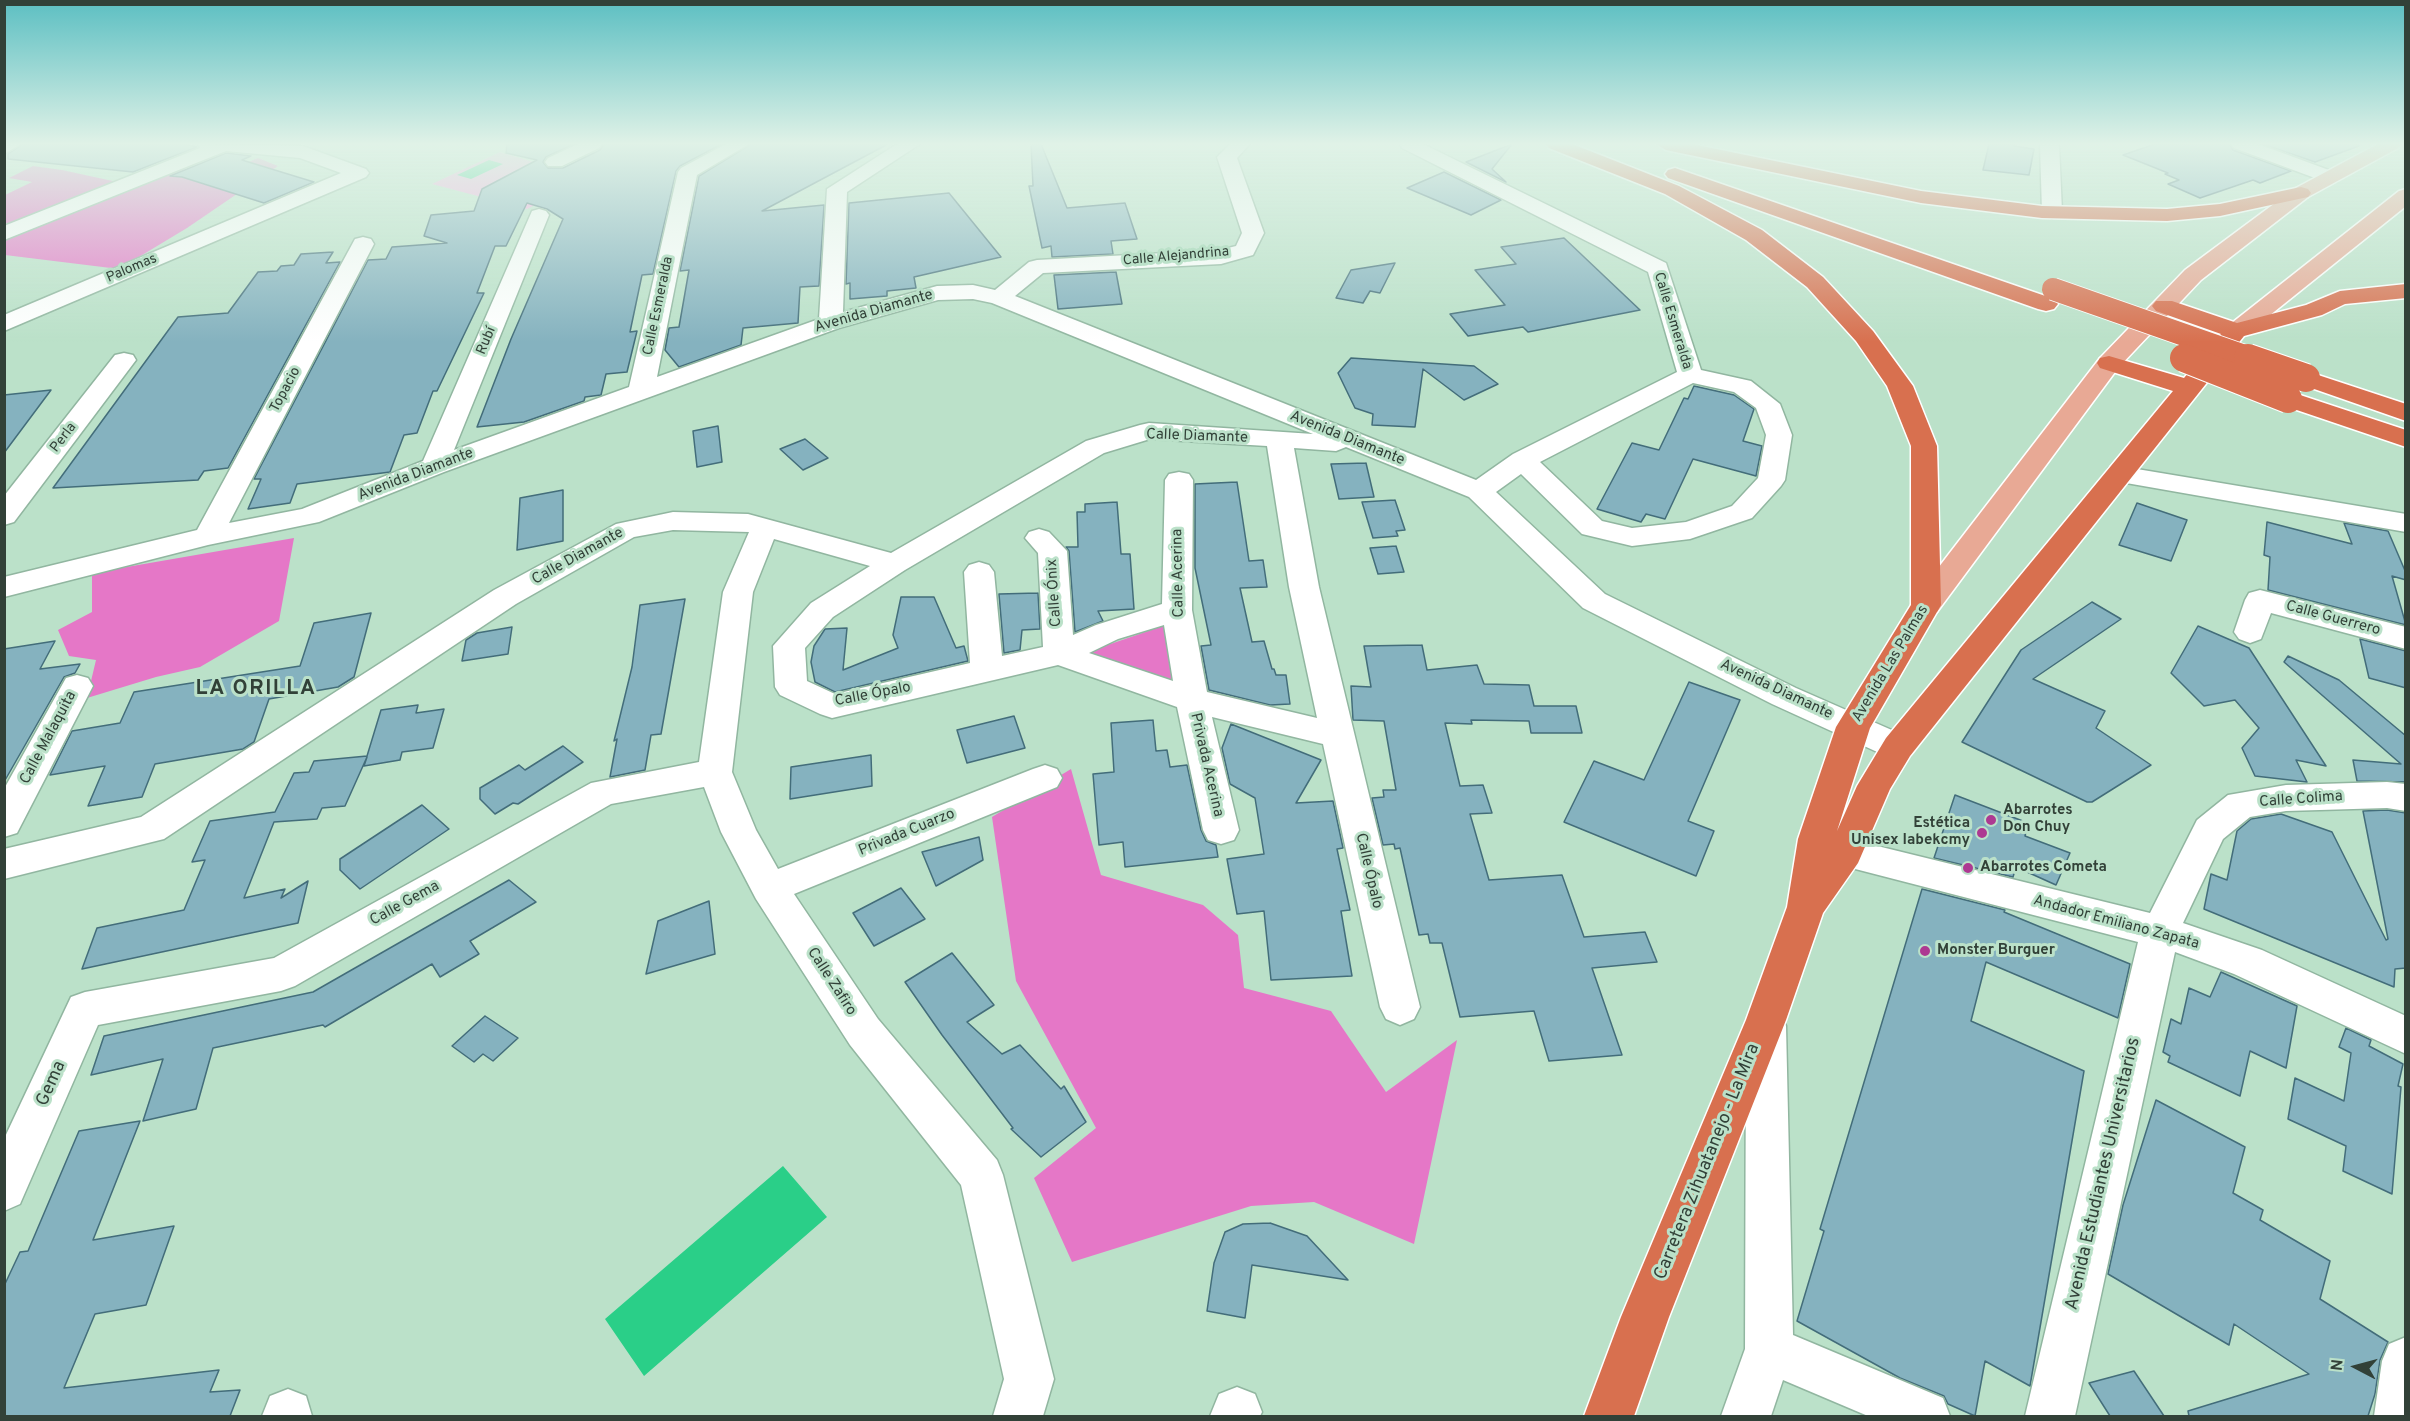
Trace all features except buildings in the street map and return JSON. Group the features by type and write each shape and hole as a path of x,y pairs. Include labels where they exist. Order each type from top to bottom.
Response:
{"highway":[{"path":"1709,210 1754,235 1815,282 1865,336 1900,386 1924,446 1927,522 1926,605"},
{"path":"1788,210 2049,297 2306,378 2406,414"},
{"path":"1823,210 2049,297 2288,399 2406,439"},
{"path":"2038,210 2167,215 2217,210"},
{"path":"2164,306 2236,331 2314,310 2340,298 2406,291"},
{"name":"Avenida Las Palmas","path":"1830,846 1874,786 1898,747 2236,331"},
{"path":"2109,363 2189,388"},
{"name":"Avenida Las Palmas","path":"1806,907 1830,846 1853,726 1926,605"},
{"name":"Carretera Zihuatanejo - La Mira","path":"1609,1416 1645,1317 1766,1020 1806,907"}],"main road":[{"name":"Avenida Las Palmas","path":"1926,605 2109,363 2193,275 2279,210"},
{"name":"Avenida Las Palmas","path":"2236,331 2387,210"}],"street":[{"path":"4,234 61,210"},
{"name":"Palomas","path":"4,324 271,210"},
{"name":"Calle Esmeralda","path":"641,392 680,210"},
{"path":"831,323 836,210"},
{"name":"Calle Alejandrina","path":"999,298 1037,267 1221,257 1245,250 1254,233 1246,210"},
{"name":"Calle Esmeralda","path":"1479,491 1523,460 1690,375 1658,268 1542,210"},
{"name":"Rubí","path":"434,466 539,215"},
{"name":"Topacio","path":"208,536 363,244"},
{"name":"Avenida Diamante","path":"4,587 208,536 309,516 434,466 831,323 937,293 973,292 999,298 1479,491 1594,601 1784,696 1898,747"},
{"name":"Perla","path":"4,516 124,360"},
{"path":"1523,460 1592,528 1632,537 1690,530 1742,512 1771,480 1779,435 1767,404 1742,386 1690,375"},
{"name":"Calle Diamante","path":"4,864 151,829 505,597 627,530 674,521 748,524 895,563 1095,447 1149,431 1279,441 1359,444"},
{"name":"Calle Ópalo","path":"1279,441 1304,587 1400,1007"},
{"path":"2119,474 2406,523"},
{"name":"Calle Acerina","path":"1179,480 1177,610 1191,700"},
{"name":"Calle Zafiro","path":"765,527 738,592 715,772 739,832 769,888 864,1032 981,1174 1029,1379 1018,1416"},
{"name":"Calle Ónix","path":"1039,538 1052,551 1059,654"},
{"name":"Calle Ópalo","path":"895,563 822,610 789,646 791,687 832,706 1059,654 1107,632 1177,610"},
{"path":"979,572 987,671"},
{"name":"Calle Guerrero","path":"2250,632 2260,600 2406,638"},
{"path":"1059,654 1191,700 1336,735"},
{"name":"Calle Malaquita","path":"4,823 77,686"},
{"name":"Privada Acerina","path":"1191,700 1221,830"},
{"name":"Calle Gema","path":"85,1010 281,974 603,792 715,772"},
{"name":"Privada Cuarzo","path":"769,888 1045,778"},
{"name":"Calle Colima","path":"2160,932 2210,830 2240,806 2286,798 2388,795 2406,798"},
{"path":"4,829 48,852"},
{"name":"Andador Emiliano Zapata","path":"1830,846 2160,932 2248,962 2406,1035"},
{"name":"Avenida Estudiantes Universitarios","path":"2050,1416 2160,932"},
{"name":"Gema","path":"9,1168 85,1010"},
{"path":"1746,1416 1769,1349 1766,1020"},
{"path":"1769,1349 1925,1416"},
{"path":"2399,1416 2406,1361"}],"shaded area":[{"path":"5,210 54,210 18,225 5,223"},
{"path":"76,210 213,210 119,269 5,255 5,239"},
{"path":"294,538 279,621 200,667 156,677 87,698 96,660 69,656 58,630 92,612 92,573"},
{"path":"1163,626 1180,684 1093,659 1090,651"},
{"path":"1071,769 1101,875 1203,905 1238,935 1244,988 1331,1011 1386,1092 1457,1040 1414,1244 1314,1202 1251,1206 1072,1262 1034,1178 1096,1128 1016,981 992,817"},
{"path":"783,1166 827,1217 644,1376 605,1319"}],"place":[{"name":"Abarrotes Don Chuy","path":"1991,820"},
{"name":"Estética Unisex Iabekcmy","path":"1982,833"},
{"name":"Abarrotes Cometa","path":"1968,868"},
{"name":"Monster Burguer","path":"1925,951"}],"district":[{"name":"LA ORILLA","path":"256,690"}]}
